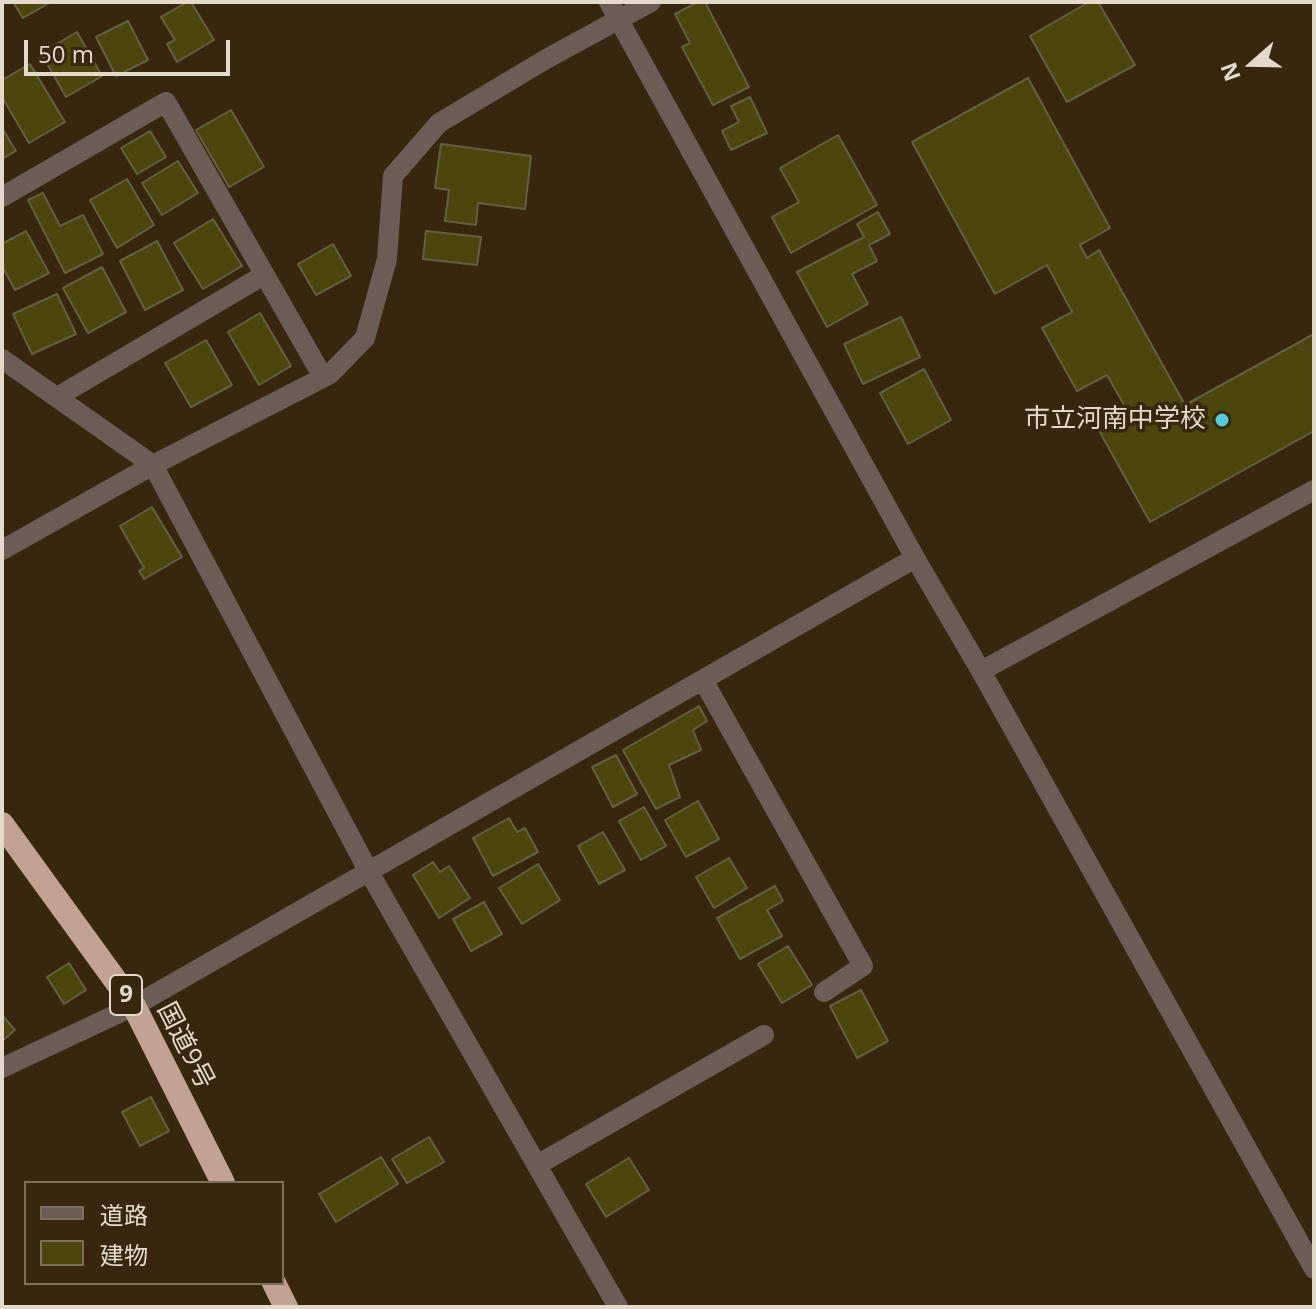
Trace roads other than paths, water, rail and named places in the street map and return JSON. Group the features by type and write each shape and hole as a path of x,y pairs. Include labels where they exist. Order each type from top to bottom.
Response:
{"highway":[{"name":"国道9号","path":"2,824 134,1006 222,1181"},
{"path":"275,1285 286,1307"}],"street":[{"path":"2,550 153,465 323,377 365,338 387,259 393,176 439,123 614,10 651,2"},
{"path":"614,10 915,558 1314,1269"},
{"path":"2,197 166,102 323,377"},
{"path":"57,397 264,275"},
{"path":"2,359 153,465 369,872 618,1307"},
{"path":"981,671 1314,490"},
{"path":"2,1068 134,1006 915,558"},
{"path":"703,680 863,966 824,992"},
{"path":"537,1165 764,1035"}],"place":[{"name":"市立河南中学校","path":"1222,420"}]}
